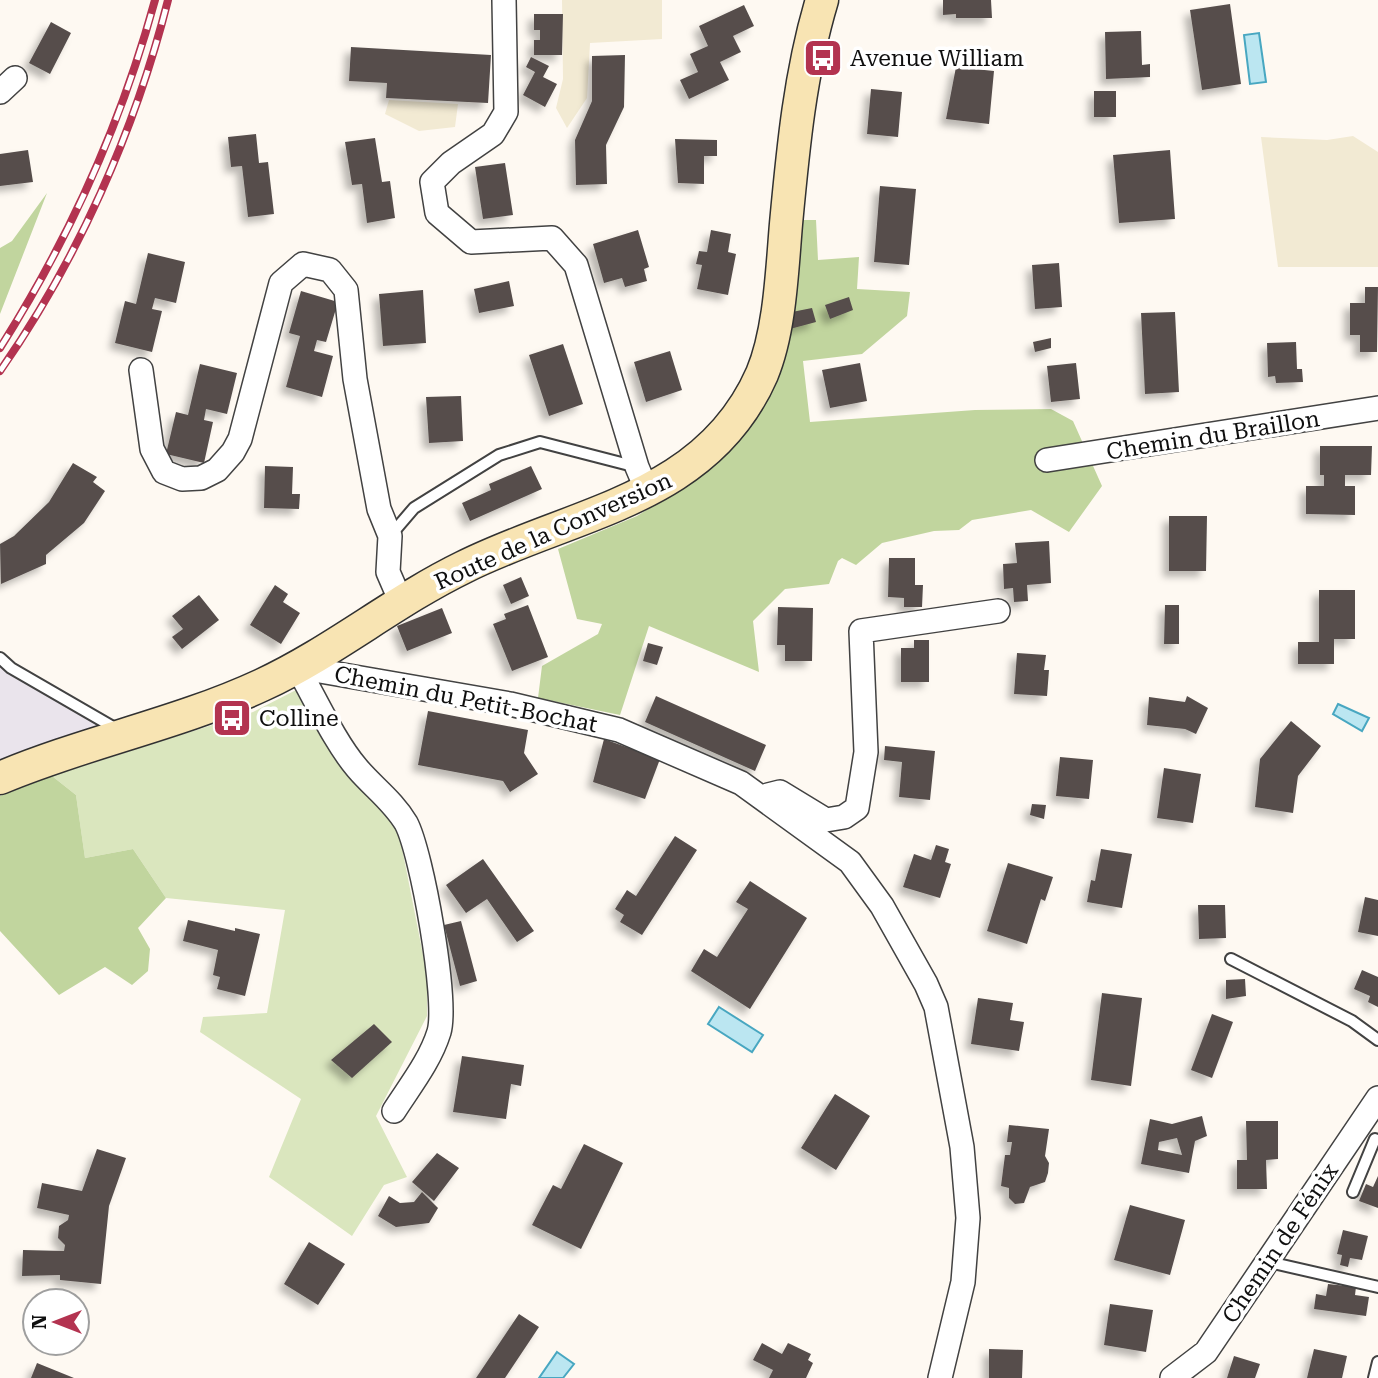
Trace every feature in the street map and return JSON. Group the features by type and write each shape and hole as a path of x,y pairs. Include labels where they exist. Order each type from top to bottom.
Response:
{"main road":[{"name":"Route de la Conversion","path":"0,778 227,700 297,667 462,567 711,449 738,416 763,372 779,304 800,95 822,0"}],"street":[{"path":"504,0 506,112 493,134 451,163 432,181 437,213 471,242 552,238 576,265 643,480"},
{"path":"141,370 152,449 164,472 191,480 209,475 225,463 240,439 281,283 303,264 330,270 346,290 355,379 379,509 390,536 388,572 401,602"},
{"name":"Chemin du Braillon","path":"1047,460 1378,408"},
{"path":"762,797 780,792 826,820 844,817 857,808 866,752 861,631 998,611"},
{"path":"297,667 356,766 386,796 407,825 424,884 436,951 440,1030 424,1065 394,1111"},
{"name":"Chemin du Petit-Bochat","path":"297,667 510,704 619,730 741,783 850,862 882,906 921,974 936,1007 962,1147 968,1218 963,1282 940,1378"},
{"name":"Chemin de Fénix","path":"1171,1378 1206,1352 1269,1262 1368,1138 1378,1098"}],"lane":[{"path":"390,536 414,509 499,455 540,442 643,480"},
{"path":"0,658 11,668 125,734"},
{"path":"1231,959 1352,1021 1378,1040"},
{"path":"1353,1192 1368,1138"},
{"path":"1269,1262 1378,1287"},
{"path":"1374,1378 1378,1362"}],"shaded area":[{"path":"562,0 662,0 662,39 590,43 587,98 567,128 556,108 563,79"},
{"path":"389,100 458,104 455,127 419,131 385,114"},
{"path":"1353,136 1378,152 1378,267 1278,267 1261,137 1327,140"},
{"path":"0,658 108,724 0,778"}],"green space":[{"path":"47,193 0,314 0,248 12,241"},
{"path":"803,220 816,220 818,260 859,257 857,289 910,292 907,316 862,354 803,361 810,422 975,410 1051,409 1073,421 1102,486 1069,532 1031,510 972,520 959,530 934,531 882,543 856,565 842,558 838,561 829,584 785,589 753,621 759,672 649,626 620,715 538,698 542,666 598,634 602,624 577,619 558,549 637,516 691,482 728,452 755,418 794,304"},
{"path":"296,690 320,721 345,773 388,814 400,838 427,975 427,1016 376,1116 407,1177 384,1185 352,1236 269,1177 301,1099 200,1032 203,1017 267,1013 285,910 166,898 133,849 85,858 76,795 52,776 253,712"},
{"path":"52,776 76,795 85,858 133,849 166,898 138,928 150,949 148,971 132,985 105,967 59,995 0,931 0,796"}],"water":[{"path":"1259,33 1266,82 1250,84 1244,35"},
{"path":"1338,704 1369,718 1362,731 1333,714"},
{"path":"719,1007 763,1035 752,1052 708,1024"},
{"path":"557,1352 574,1364 563,1378 539,1378"}],"building":[{"path":"943,0 991,0 992,18 956,18 956,14 943,15"},
{"path":"1230,4 1241,84 1202,90 1190,10"},
{"path":"744,5 754,26 733,36 741,52 720,62 729,80 689,99 680,80 698,72 690,54 708,46 699,26"},
{"path":"534,14 563,14 562,55 534,55 534,40 540,40 540,30 534,30"},
{"path":"51,22 71,33 50,74 29,63"},
{"path":"1141,31 1142,65 1150,64 1150,77 1106,79 1105,32"},
{"path":"351,47 491,55 488,103 386,98 387,83 349,81"},
{"path":"625,55 624,107 606,145 607,184 576,185 575,140 592,101 592,56"},
{"path":"531,57 549,66 543,77 557,84 545,107 523,95 535,72 526,67"},
{"path":"956,67 994,71 989,124 946,119"},
{"path":"871,89 902,92 898,137 867,134"},
{"path":"1094,91 1116,91 1116,117 1094,117"},
{"path":"256,134 259,163 268,162 274,214 248,217 242,166 231,167 228,137"},
{"path":"375,138 382,182 390,181 395,218 367,223 362,184 352,185 345,142"},
{"path":"675,139 717,140 717,156 704,156 704,184 678,183"},
{"path":"28,150 33,182 0,186 0,154"},
{"path":"1170,150 1175,219 1119,223 1113,155"},
{"path":"505,163 513,215 483,219 475,167"},
{"path":"880,186 916,189 909,265 874,262"},
{"path":"638,230 649,267 644,269 647,281 625,287 622,278 604,283 593,244"},
{"path":"711,230 731,234 728,252 736,254 728,295 697,289 702,265 696,264 699,251 707,252"},
{"path":"148,253 185,262 176,303 155,298 152,309 162,311 152,352 115,343 125,301 136,304"},
{"path":"1059,263 1062,307 1035,309 1032,265"},
{"path":"509,281 514,306 479,313 474,289"},
{"path":"1365,287 1378,287 1377,352 1360,352 1360,335 1350,335 1350,303 1365,303"},
{"path":"423,290 426,343 383,346 379,294"},
{"path":"301,291 338,302 326,342 317,340 314,351 333,356 322,397 286,387 300,336 289,333"},
{"path":"849,297 853,310 830,319 825,305"},
{"path":"812,308 816,322 790,329 787,313"},
{"path":"1175,312 1179,392 1145,394 1141,313"},
{"path":"1051,338 1051,348 1035,352 1033,342"},
{"path":"1296,342 1297,369 1302,369 1303,382 1276,383 1275,376 1268,377 1267,343"},
{"path":"563,344 583,404 549,416 529,355"},
{"path":"670,351 682,390 646,402 634,362"},
{"path":"860,363 867,401 830,408 822,370"},
{"path":"1076,363 1080,399 1051,402 1047,366"},
{"path":"200,364 237,373 227,414 206,409 204,420 213,422 204,463 166,454 176,412 188,415"},
{"path":"461,396 463,441 429,443 426,397"},
{"path":"1320,446 1372,446 1371,475 1345,475 1345,486 1355,486 1355,515 1306,514 1306,486 1324,486 1324,475 1320,475"},
{"path":"73,463 97,477 93,482 105,491 84,523 46,555 46,564 1,584 0,544 14,536 49,502"},
{"path":"265,466 293,467 292,494 300,494 299,509 264,508"},
{"path":"531,466 542,489 470,521 462,503 491,490 489,484"},
{"path":"1169,516 1207,516 1206,571 1169,571"},
{"path":"1049,541 1051,583 1027,585 1028,601 1014,602 1013,588 1004,589 1003,564 1017,563 1015,543"},
{"path":"889,558 915,558 915,585 923,585 922,607 904,607 904,598 888,597"},
{"path":"521,577 529,596 511,604 503,585"},
{"path":"275,585 288,594 283,602 300,613 281,644 250,625"},
{"path":"1319,590 1355,590 1355,639 1334,639 1334,664 1298,664 1298,642 1319,642"},
{"path":"199,595 219,620 182,649 172,637 183,629 172,616"},
{"path":"528,605 548,657 512,671 493,624 506,619 504,614"},
{"path":"1165,605 1179,605 1179,644 1164,644"},
{"path":"778,607 813,608 812,661 785,661 785,645 777,645"},
{"path":"442,608 452,633 407,651 397,626"},
{"path":"914,640 929,640 929,682 901,682 901,648 914,648"},
{"path":"648,643 663,647 657,665 643,661"},
{"path":"1017,653 1046,655 1044,670 1049,670 1047,696 1014,694"},
{"path":"656,696 766,745 755,771 645,722"},
{"path":"1187,696 1208,708 1196,734 1185,729 1147,725 1149,697 1185,702"},
{"path":"428,711 528,730 524,753 538,774 510,792 503,781 418,765"},
{"path":"1291,721 1321,746 1298,776 1293,813 1255,807 1260,759"},
{"path":"604,739 660,759 645,799 593,782"},
{"path":"885,746 935,751 930,800 899,797 902,762 884,760"},
{"path":"1060,757 1093,760 1089,799 1056,796"},
{"path":"1164,768 1201,774 1193,823 1157,818"},
{"path":"1032,804 1046,805 1044,819 1030,815"},
{"path":"675,836 697,850 642,935 620,922 624,915 615,909 627,890 636,896"},
{"path":"936,845 949,849 945,862 951,864 940,898 903,887 914,854 931,860"},
{"path":"1101,849 1132,854 1122,908 1087,902 1091,880 1095,881"},
{"path":"483,859 534,931 517,942 487,899 466,913 446,885"},
{"path":"1008,863 1053,877 1045,901 1041,899 1027,944 987,931"},
{"path":"750,881 807,918 750,1009 691,971 704,949 717,957 748,909 736,902"},
{"path":"1365,897 1378,900 1378,936 1358,932"},
{"path":"1198,905 1225,905 1226,938 1199,939"},
{"path":"188,920 260,934 245,996 217,989 220,977 213,975 218,950 183,941"},
{"path":"461,921 477,981 460,986 444,925"},
{"path":"1362,970 1378,977 1378,1007 1368,1002 1370,996 1354,989"},
{"path":"1245,979 1246,996 1226,999 1226,980"},
{"path":"1102,993 1142,998 1131,1086 1091,1080"},
{"path":"978,998 1013,1003 1010,1020 1024,1022 1019,1051 971,1044"},
{"path":"1212,1014 1233,1022 1212,1078 1191,1070"},
{"path":"374,1024 392,1042 352,1078 331,1060"},
{"path":"462,1056 524,1065 521,1086 511,1084 506,1119 453,1112"},
{"path":"835,1094 870,1116 836,1170 801,1148"},
{"path":"1202,1116 1207,1136 1195,1141 1189,1173 1141,1164 1150,1119 1172,1124","holes":["1177,1138 1182,1155 1158,1150 1159,1142"]},
{"path":"1246,1121 1278,1121 1278,1159 1266,1160 1267,1189 1237,1189 1237,1160 1247,1160"},
{"path":"1009,1125 1049,1129 1045,1156 1049,1163 1045,1182 1030,1187 1024,1203 1015,1204 1009,1198 1009,1188 1001,1186 1005,1155 1010,1155 1012,1142 1007,1142"},
{"path":"584,1144 623,1163 581,1249 532,1225 553,1185 561,1189"},
{"path":"97,1149 126,1158 109,1206 101,1284 60,1280 60,1275 22,1276 23,1250 64,1251 65,1245 58,1238 59,1226 68,1220 69,1215 37,1208 42,1183 82,1191"},
{"path":"437,1153 459,1168 434,1201 412,1182"},
{"path":"1378,1176 1378,1208 1359,1201 1366,1184 1373,1187"},
{"path":"422,1192 438,1208 429,1223 396,1227 378,1216 389,1196 400,1203 414,1202"},
{"path":"1130,1205 1185,1220 1170,1275 1114,1260"},
{"path":"1343,1230 1368,1236 1362,1260 1350,1258 1348,1267 1340,1265 1342,1255 1337,1254"},
{"path":"309,1242 345,1264 318,1305 284,1284"},
{"path":"1328,1284 1356,1287 1355,1295 1369,1297 1366,1316 1314,1309 1316,1294 1326,1296"},
{"path":"1110,1304 1153,1310 1146,1352 1104,1345"},
{"path":"519,1314 539,1327 505,1378 476,1378"},
{"path":"762,1343 782,1354 788,1343 811,1354 808,1360 813,1363 806,1378 769,1378 773,1370 753,1360"},
{"path":"989,1349 1023,1350 1022,1378 989,1378"},
{"path":"1314,1349 1347,1356 1342,1378 1307,1378"},
{"path":"1234,1356 1260,1364 1255,1378 1227,1378"},
{"path":"37,1363 74,1378 31,1378"}],"railway":[{"path":"0,348 49,265 91,180 126,92 155,0"},
{"path":"0,371 54,285 100,193 139,98 168,0"}],"place":[{"name":"Avenue William","path":"823,58"},
{"name":"Colline","path":"232,718"}]}
